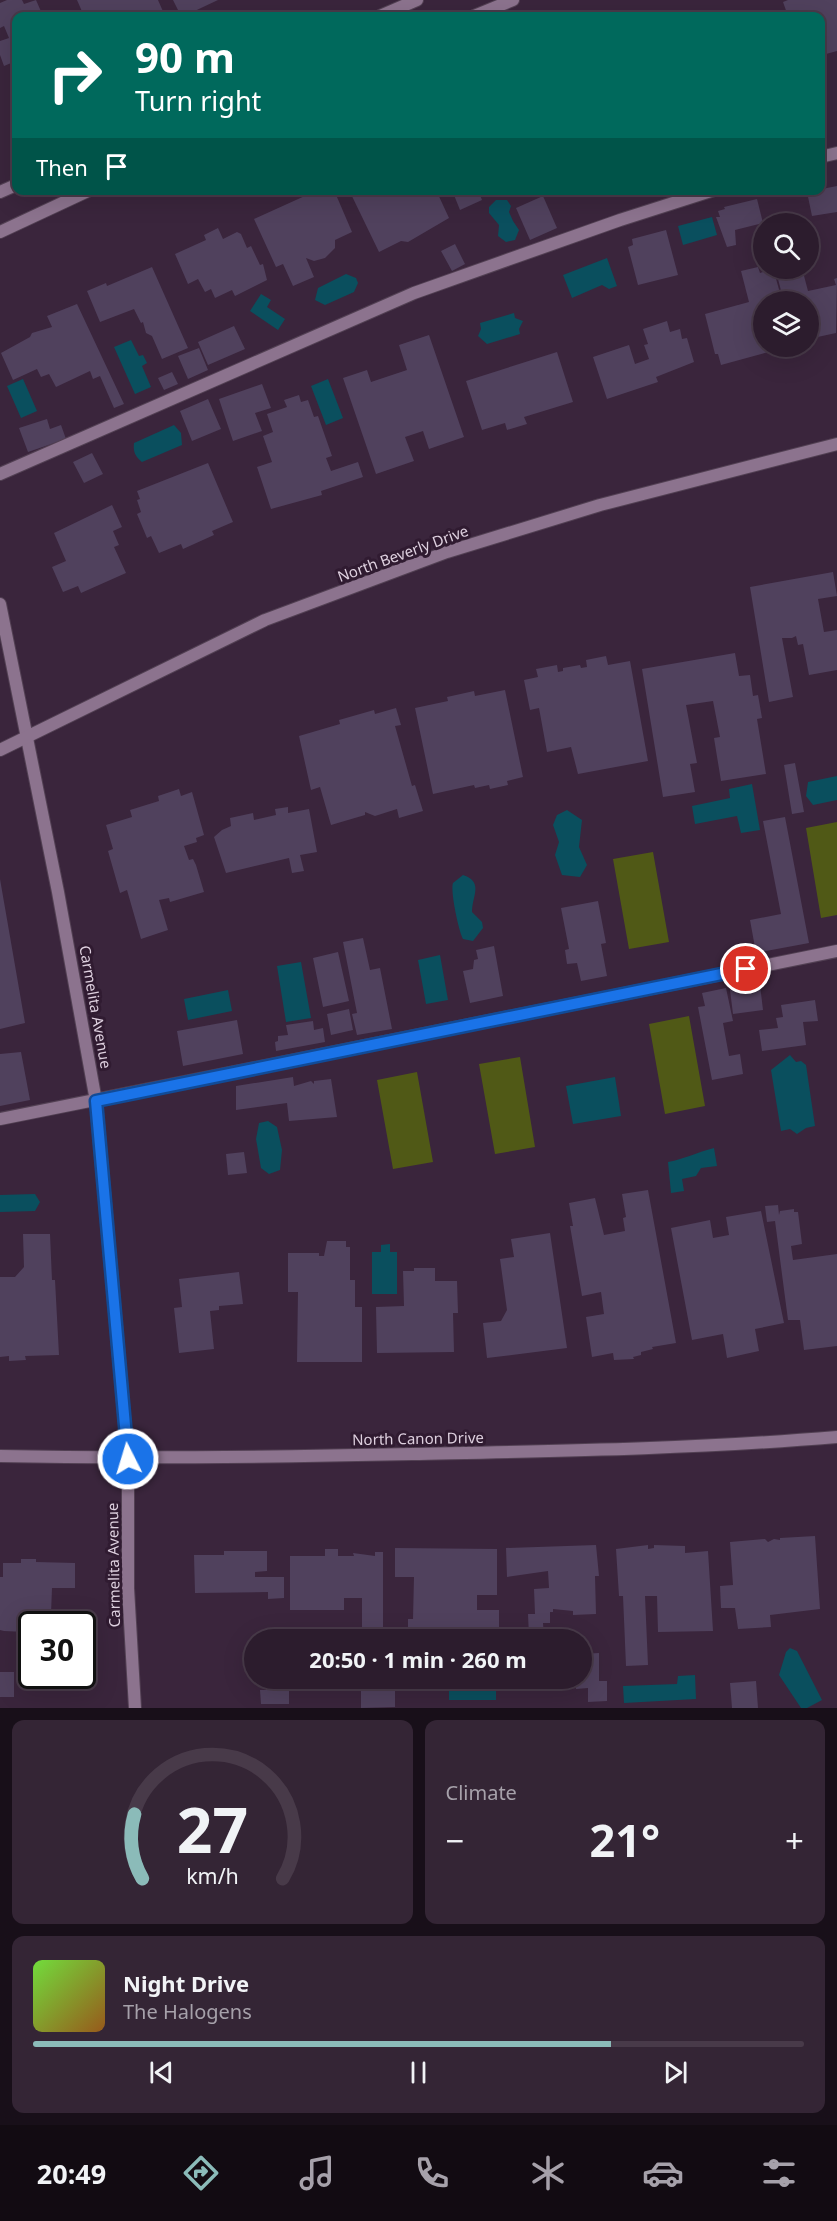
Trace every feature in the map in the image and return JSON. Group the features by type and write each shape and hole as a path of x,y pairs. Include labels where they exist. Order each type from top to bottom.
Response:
{"street":[{"path":"389,12 417,0"},
{"path":"484,12 513,0"},
{"path":"0,232 79,195"},
{"path":"0,474 414,293 620,220 698,195"},
{"name":"North Beverly Drive","path":"0,750 27,739 265,620 447,552 600,505 837,444"},
{"name":"Carmelita Avenue","path":"0,604 58,892 96,1101 128,1459 128,1588 135,1708"},
{"path":"0,1119 837,951"},
{"name":"North Canon Drive","path":"0,1456 128,1459 611,1450 736,1445 837,1437"}],"green space":[{"path":"837,822 837,915 821,918 806,828"},
{"path":"653,852 669,942 629,949 613,859"},
{"path":"689,1016 705,1106 665,1114 649,1024"},
{"path":"520,1057 535,1147 495,1154 479,1064"},
{"path":"417,1072 433,1162 393,1169 377,1080"}],"water":[{"path":"496,200 507,200 511,206 509,212 519,230 515,240 506,242 498,236 499,225 489,213 489,207"},
{"path":"712,217 717,235 683,245 678,226"},
{"path":"607,258 617,286 609,289 602,285 572,298 563,275"},
{"path":"346,274 356,278 358,283 354,292 325,305 315,300 318,288"},
{"path":"261,294 271,300 267,307 285,319 278,330 250,311"},
{"path":"514,313 515,318 523,321 519,329 520,334 487,344 478,336 481,329 480,323"},
{"path":"131,340 139,356 143,355 147,363 142,366 151,387 135,394 114,347"},
{"path":"23,379 37,411 21,418 7,386"},
{"path":"328,379 343,418 326,425 311,386"},
{"path":"174,425 181,433 182,445 142,462 136,456 134,443"},
{"path":"837,776 837,800 813,805 806,796 808,782"},
{"path":"752,784 760,830 741,833 737,816 695,824 692,806 730,798 729,789"},
{"path":"567,810 582,820 579,847 587,865 580,877 562,875 555,855 559,842 553,825 557,815"},
{"path":"463,875 473,881 475,886 472,912 482,922 483,928 473,941 463,939 454,902 453,883"},
{"path":"440,955 448,1000 426,1004 418,960"},
{"path":"301,962 311,1018 286,1022 277,966"},
{"path":"228,990 232,1011 188,1020 184,999"},
{"path":"790,1055 796,1062 801,1061 806,1065 815,1126 806,1128 797,1134 790,1129 781,1131 771,1070"},
{"path":"615,1077 621,1116 573,1124 566,1086"},
{"path":"268,1121 277,1127 282,1150 280,1170 269,1174 261,1168 256,1139 259,1123"},
{"path":"714,1148 717,1166 701,1168 696,1176 682,1179 684,1191 671,1193 668,1162"},
{"path":"35,1194 40,1202 35,1211 0,1212 0,1195"},
{"path":"390,1244 390,1252 397,1252 397,1294 372,1294 372,1252 381,1252 381,1245"},
{"path":"790,1648 797,1651 822,1700 807,1708 801,1708 779,1675 786,1652"},
{"path":"695,1675 696,1699 624,1703 623,1686 677,1684 678,1676"},
{"path":"449,1689 496,1689 496,1700 449,1700"}],"building":[{"path":"7,0 22,0 24,4 36,0 41,12 12,12 12,63 4,66 0,55 0,41 9,38 4,26 0,28 0,3"},
{"path":"77,0 158,0 163,12 82,12"},
{"path":"173,0 218,0 192,12 179,12"},
{"path":"788,0 837,0 837,51 826,54 825,52 825,12 787,12 783,2"},
{"path":"837,186 837,212 819,215 819,213 811,213 808,195 825,195 825,188"},
{"path":"307,195 336,195 352,232 335,240 335,248 325,258 314,261 306,258 314,277 293,286 283,264 276,267 254,219"},
{"path":"351,195 438,195 449,218 408,242 401,241 379,252"},
{"path":"454,195 480,195 482,200 460,210"},
{"path":"543,196 557,228 530,240 516,208"},
{"path":"757,199 760,213 753,213 753,226 735,230 736,245 727,247 716,217 720,217 718,211 725,209 724,207"},
{"path":"218,228 223,239 237,232 241,234 247,248 251,246 260,265 263,264 267,280 235,296 232,290 215,298 211,289 205,292 198,279 188,284 175,254 206,240 204,235"},
{"path":"666,230 678,275 638,285 628,247 633,245 632,239"},
{"path":"455,244 465,264 452,271 441,251"},
{"path":"152,267 188,348 162,359 152,336 146,333 143,322 141,323 134,309 100,322 87,291 106,283 107,286"},
{"path":"753,268 753,279 776,279 779,291 753,291 753,356 721,365 718,354 715,354 705,314 749,302 741,271"},
{"path":"837,278 836,333 819,337 819,291 808,291 836,285 834,279"},
{"path":"778,279 805,279 808,291 781,291"},
{"path":"77,304 124,404 114,408 100,376 93,379 90,371 56,387 49,374 41,377 37,369 13,380 1,353 30,337 32,333 52,327 47,316"},
{"path":"667,321 670,332 680,329 682,339 687,338 694,362 656,377 658,382 607,399 593,357 629,345 635,364 649,359 644,345 648,344 643,329"},
{"path":"234,326 245,349 208,365 198,342"},
{"path":"429,335 464,437 429,449 423,431 405,437 414,461 376,474 343,378 367,370 371,382 407,370 399,345"},
{"path":"199,348 208,370 188,379 178,356"},
{"path":"557,352 573,402 524,417 527,424 507,430 505,423 482,430 466,381"},
{"path":"172,372 178,384 164,390 158,378"},
{"path":"262,384 271,408 255,413 262,431 233,441 219,399"},
{"path":"299,395 301,402 308,400 314,417 318,416 332,456 326,458 331,471 358,462 363,477 321,491 322,495 271,509 257,467 272,462 263,436 273,432 267,414 287,407 284,400"},
{"path":"208,399 221,429 192,441 180,411"},
{"path":"47,419 50,429 61,425 66,439 28,452 19,428"},
{"path":"92,453 103,474 84,483 73,462"},
{"path":"208,463 233,522 212,531 214,535 183,549 181,544 159,553 151,536 147,538 137,514 141,512 137,491"},
{"path":"112,505 122,527 113,531 119,545 114,547 126,573 81,593 78,586 63,592 52,567 66,561 54,533"},
{"path":"833,572 837,596 818,599 824,632 837,630 837,670 809,675 803,644 798,645 796,636 782,638 793,697 769,702 750,587"},
{"path":"735,653 739,676 750,675 753,696 758,695 762,718 757,719 766,774 721,781 714,738 720,737 713,701 686,705 697,763 690,764 695,792 663,797 642,669"},
{"path":"606,656 608,665 630,661 648,761 578,774 571,747 547,752 539,708 530,710 524,680 538,677 536,669 557,665 558,672 563,671 563,668 580,665 581,668 587,667 586,660"},
{"path":"505,690 523,777 507,781 508,785 490,789 489,785 475,788 474,785 433,794 415,708 448,701 447,697 474,691 475,696"},
{"path":"396,708 401,725 395,726 412,786 415,785 423,811 399,818 397,809 375,816 365,812 365,815 331,825 320,787 311,790 299,736 340,724 339,720 374,710 375,714"},
{"path":"795,763 804,812 792,814 784,765"},
{"path":"179,789 181,796 192,792 204,835 196,838 197,842 184,846 189,860 193,859 196,865 204,892 170,902 169,898 159,900 168,930 141,939 127,890 120,893 108,851 113,849 106,825 132,817 130,810 159,801 158,796"},
{"path":"288,807 288,813 309,809 317,852 300,855 304,871 292,873 289,858 226,873 214,837 231,826 230,818 253,813 254,820 276,815 275,809"},
{"path":"785,817 809,943 756,953 750,920 781,914 763,821"},
{"path":"0,879 25,1023 0,1029"},
{"path":"598,901 606,943 601,944 607,976 581,981 577,963 567,964 565,950 569,949 561,908"},
{"path":"363,938 370,970 380,968 392,1029 357,1035 352,1014 357,1013 343,942"},
{"path":"494,946 503,996 470,1003 463,971 473,969 474,960 478,959 476,950"},
{"path":"338,952 349,1001 323,1007 313,958"},
{"path":"760,985 763,1010 733,1014 730,990"},
{"path":"726,988 733,1021 723,1023 729,1056 740,1054 743,1074 712,1080 698,1007 705,1006 702,993"},
{"path":"815,1000 818,1021 803,1022 806,1045 762,1051 759,1030 778,1028 776,1018 783,1017 781,1005"},
{"path":"349,1009 353,1030 331,1035 327,1014"},
{"path":"237,1020 243,1054 183,1066 177,1031"},
{"path":"313,1021 314,1030 323,1028 325,1042 276,1051 275,1042 278,1041 278,1036 288,1035 286,1025"},
{"path":"21,1052 30,1100 0,1106 0,1054"},
{"path":"293,1077 294,1086 331,1079 337,1117 289,1121 287,1103 236,1110 236,1086"},
{"path":"244,1152 247,1173 228,1175 226,1154"},
{"path":"648,1190 676,1343 652,1347 653,1349 633,1357 634,1359 614,1360 613,1353 592,1357 586,1317 604,1314 601,1292 582,1296 570,1226 573,1226 569,1203 595,1198 604,1235 625,1231 623,1218 626,1217 622,1194"},
{"path":"778,1205 779,1215 780,1211 794,1209 794,1212 798,1212 802,1244 791,1246 793,1260 837,1254 837,1346 804,1350 800,1320 788,1320 775,1221 767,1222 765,1206"},
{"path":"761,1211 784,1323 755,1329 759,1351 727,1358 723,1334 692,1340 671,1228 710,1220 713,1238 729,1235 726,1217"},
{"path":"550,1233 567,1348 487,1358 483,1323 501,1321 507,1310 500,1259 514,1257 511,1239"},
{"path":"23,1234 50,1234 59,1355 25,1356 26,1360 9,1361 9,1356 0,1357 0,1277 15,1277 24,1267"},
{"path":"327,1241 346,1241 346,1247 350,1247 350,1280 355,1280 355,1307 362,1307 362,1362 297,1362 298,1292 288,1292 288,1253 319,1253 319,1256 324,1256"},
{"path":"414,1268 435,1268 435,1281 457,1281 458,1313 453,1313 454,1352 377,1353 376,1307 404,1306 403,1271 414,1271"},
{"path":"239,1272 243,1304 219,1306 219,1310 210,1311 214,1349 179,1353 174,1308 182,1307 179,1279"},
{"path":"815,1536 820,1609 770,1615 771,1627 738,1629 735,1608 721,1608 720,1586 733,1585 730,1542 765,1539 768,1542 774,1539 780,1540 780,1538"},
{"path":"596,1545 599,1576 595,1576 596,1614 573,1615 573,1611 553,1609 553,1612 550,1612 550,1623 543,1623 543,1629 529,1629 528,1614 535,1614 534,1589 549,1588 548,1571 507,1577 506,1548"},
{"path":"648,1545 648,1549 654,1548 654,1545 685,1546 685,1553 708,1551 713,1631 658,1632 657,1596 645,1596 648,1665 626,1666 623,1596 619,1596 616,1549"},
{"path":"395,1548 497,1549 497,1595 477,1595 477,1610 499,1610 499,1629 408,1629 408,1619 413,1619 414,1577 395,1577"},
{"path":"325,1549 338,1549 338,1556 354,1556 353,1553 375,1556 375,1552 383,1552 383,1629 362,1629 362,1598 344,1598 344,1610 290,1610 290,1556 325,1556"},
{"path":"224,1551 267,1551 267,1571 255,1572 255,1577 284,1577 284,1598 268,1599 268,1592 195,1593 194,1555 224,1555"},
{"path":"21,1559 36,1559 36,1562 75,1563 75,1588 52,1588 51,1611 18,1611 18,1632 0,1630 0,1577 3,1577 3,1563 21,1563"},
{"path":"592,1653 599,1653 599,1681 607,1681 607,1701 588,1702 588,1689 592,1689"},
{"path":"0,1672 14,1672 14,1697 0,1697"},
{"path":"756,1681 758,1708 732,1708 730,1683"},
{"path":"289,1689 289,1704 261,1704 260,1690"},
{"path":"361,1689 395,1689 395,1707 361,1708"}],"route":[{"path":"128,1459 96,1101 746,969"}]}
